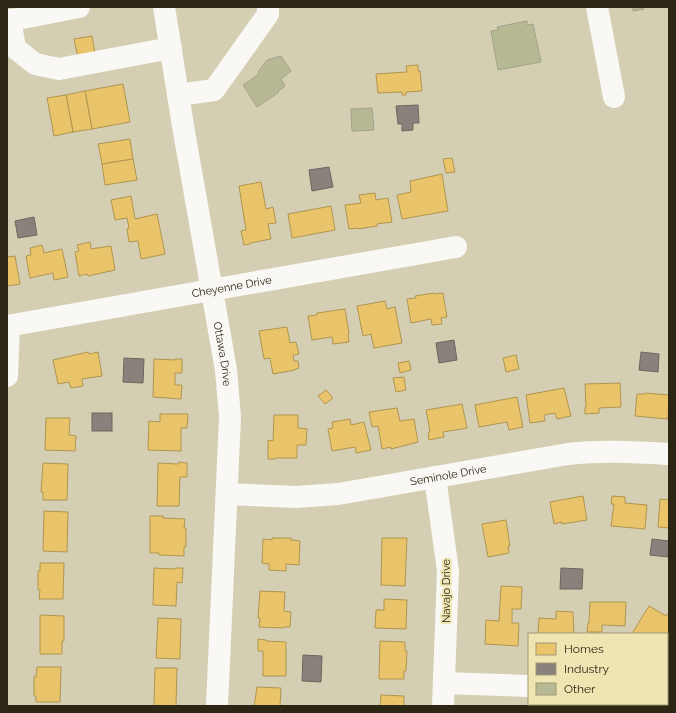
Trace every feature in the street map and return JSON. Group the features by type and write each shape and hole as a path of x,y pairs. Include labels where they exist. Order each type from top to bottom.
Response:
{"street":[{"path":"79,7 8,20 15,48 35,64 59,69 171,48"},
{"name":"Ottawa Drive","path":"164,7 226,370 229,399 230,417 227,494 217,706"},
{"path":"178,95 214,90 268,14 268,7"},
{"path":"597,7 614,97"},
{"name":"Cheyenne Drive","path":"8,326 456,247"},
{"path":"7,376 8,326"},
{"name":"Seminole Drive","path":"227,494 296,497 338,494 568,454 594,451 625,451 669,454"},
{"name":"Navajo Drive","path":"435,477 448,571 443,706"},
{"path":"444,683 528,686"}],"building: Homes":[{"path":"92,36 95,53 78,57 74,39"},
{"path":"418,65 422,91 406,92 406,95 402,95 402,92 378,93 376,74 407,72 406,66"},
{"path":"123,84 130,122 92,129 85,91"},
{"path":"85,91 92,129 73,132 66,95"},
{"path":"66,95 73,132 54,136 47,98"},
{"path":"130,139 133,159 102,164 98,144"},
{"path":"452,158 455,172 446,173 443,159"},
{"path":"133,159 137,180 105,185 102,164"},
{"path":"442,174 448,211 402,219 397,195 411,192 410,181"},
{"path":"261,182 266,209 273,207 276,223 268,224 271,239 244,245 241,231 246,230 239,186"},
{"path":"375,193 376,200 388,198 392,222 377,224 377,226 349,229 345,205 361,203 359,195"},
{"path":"131,196 135,219 157,214 165,254 141,259 138,241 129,242 127,218 115,220 111,200"},
{"path":"331,206 335,230 292,238 288,214"},
{"path":"90,242 91,249 111,246 115,270 88,276 87,274 79,276 75,252 79,251 77,245"},
{"path":"42,245 44,253 62,249 68,277 54,280 53,273 30,278 26,256 31,255 30,248"},
{"path":"15,256 20,284 7,286 7,257"},
{"path":"434,293 443,293 447,317 441,318 442,324 432,325 431,319 411,323 407,299"},
{"path":"385,301 387,309 395,307 402,343 374,348 371,334 363,336 357,306"},
{"path":"345,309 349,342 333,344 332,337 312,340 308,316 317,315 317,313"},
{"path":"287,327 290,343 296,342 299,354 293,355 294,361 298,361 299,368 273,374 270,358 264,359 259,331"},
{"path":"88,352 89,354 98,352 102,376 82,379 83,386 71,388 69,382 58,384 53,360"},
{"path":"516,355 519,369 506,372 503,358"},
{"path":"154,359 182,359 182,373 175,373 175,385 182,385 181,399 153,397"},
{"path":"409,361 411,370 400,373 398,363"},
{"path":"404,377 406,390 396,392 393,378"},
{"path":"620,383 621,407 599,408 599,413 585,414 585,384"},
{"path":"564,388 571,416 557,419 555,413 544,415 545,421 530,423 526,395"},
{"path":"326,390 333,398 325,404 318,396"},
{"path":"645,393 669,395 668,419 635,416 637,394"},
{"path":"517,397 523,427 509,430 507,422 479,427 475,405"},
{"path":"462,404 467,428 443,432 444,437 429,440 428,433 430,432 426,410"},
{"path":"397,408 400,421 414,419 418,442 391,449 391,447 382,449 378,426 372,427 369,412"},
{"path":"160,414 188,414 187,428 181,428 181,451 148,450 149,421 160,422"},
{"path":"274,415 298,415 298,428 307,429 306,445 297,445 297,458 268,459 268,440 273,441"},
{"path":"46,418 70,418 69,435 76,436 75,451 45,450"},
{"path":"350,419 351,425 364,422 371,450 356,453 355,447 332,451 328,429 333,428 332,422"},
{"path":"179,462 187,463 187,477 180,477 179,506 157,506 158,463 178,464"},
{"path":"43,463 68,464 67,500 43,500 43,492 41,492"},
{"path":"583,496 587,520 554,524 550,502"},
{"path":"612,496 625,497 625,503 647,505 645,529 611,526 614,504 611,504"},
{"path":"660,499 669,500 669,528 658,527"},
{"path":"44,511 68,512 67,552 43,551"},
{"path":"150,516 185,519 184,528 186,528 186,547 184,547 184,556 159,555 159,553 150,553"},
{"path":"506,520 510,546 508,546 509,553 488,557 482,524"},
{"path":"272,538 291,538 291,540 300,541 299,565 286,564 286,571 269,570 269,564 262,563 263,539 272,540"},
{"path":"382,538 407,538 405,586 381,585"},
{"path":"40,563 64,563 63,599 39,599 40,590 38,590 38,571 40,571"},
{"path":"154,568 183,568 182,583 177,582 176,606 153,605"},
{"path":"501,586 522,587 521,609 512,609 512,623 519,623 518,646 485,644 486,620 499,621"},
{"path":"260,591 285,592 284,611 291,612 290,627 259,627 260,618 258,618"},
{"path":"384,599 407,600 406,629 375,628 376,610 384,610"},
{"path":"590,602 626,602 625,626 602,625 602,632 587,632"},
{"path":"649,606 666,616 669,612 668,653 668,633 633,632"},
{"path":"556,611 573,612 574,633 538,633 539,618 556,619"},
{"path":"40,615 64,616 64,641 62,641 62,654 40,654"},
{"path":"158,618 181,619 180,659 156,658"},
{"path":"258,639 286,642 286,676 263,676 263,651 258,651"},
{"path":"380,641 405,642 405,651 407,651 404,679 379,679"},
{"path":"37,667 61,667 60,702 36,702 36,696 34,696 34,677 36,677"},
{"path":"155,668 177,668 176,706 154,706"},
{"path":"257,687 281,688 280,706 254,706"},
{"path":"381,695 404,696 404,706 380,706"}],"building: Industry":[{"path":"418,105 419,123 413,123 413,130 402,131 402,124 398,124 396,106"},
{"path":"329,167 333,187 312,191 309,170"},
{"path":"34,217 37,235 18,238 15,221"},
{"path":"454,340 457,360 439,363 436,343"},
{"path":"641,352 659,354 658,372 639,370"},
{"path":"124,358 144,359 143,383 123,382"},
{"path":"92,413 112,413 112,431 92,431"},
{"path":"652,539 669,541 668,557 650,555"},
{"path":"561,568 583,569 582,589 560,589"},
{"path":"303,655 322,656 321,682 302,681"}],"building: Other":[{"path":"633,7 643,7 644,9 633,11"},
{"path":"527,21 527,25 533,24 541,62 498,70 491,31 498,30 497,27"},
{"path":"281,56 291,71 281,79 285,86 257,107 243,85 259,74 258,72 267,60"},
{"path":"372,108 374,130 352,131 351,109"}]}
